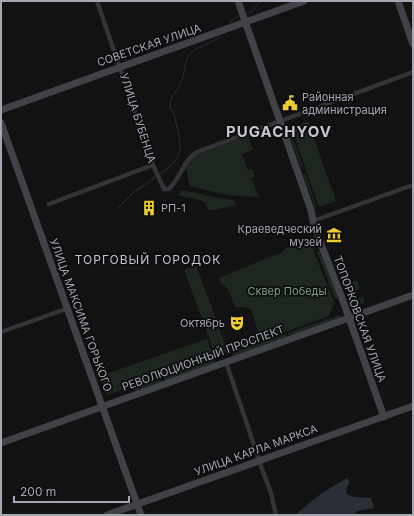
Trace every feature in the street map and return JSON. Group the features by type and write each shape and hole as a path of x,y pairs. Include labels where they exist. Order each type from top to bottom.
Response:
{"street":[{"name":"УЛИЦА БУБЕНЦА","path":"97,1 153,165 164,189 169,189 174,184 190,157 197,152 280,121"},
{"name":"ТОПОРКОВСКАЯ УЛИЦА","path":"238,1 311,210 313,221 384,417"},
{"name":"СОВЕТСКАЯ УЛИЦА","path":"1,110 304,1"},
{"path":"398,1 413,44"},
{"path":"280,121 413,72"},
{"name":"УЛИЦА МАКСИМА ГОРЬКОГО","path":"1,123 66,309 141,515"},
{"path":"49,204 153,165"},
{"path":"313,221 413,185"},
{"name":"РЕВОЛЮЦИОННЫЙ ПРОСПЕКТ","path":"1,443 413,295"},
{"path":"1,332 66,309"},
{"path":"226,362 271,493 276,515"},
{"name":"УЛИЦА КАРЛА МАРКСА","path":"107,515 413,406"}],"green space":[{"path":"308,121 336,201 319,207 291,127"},
{"path":"289,128 303,166 301,167 287,129"},
{"path":"248,136 253,150 242,154 248,170 252,169 255,177 251,178 259,197 226,195 190,186 186,168 195,155"},
{"path":"305,173 317,207 315,207 303,174"},
{"path":"180,190 234,200 237,205 209,211 205,202 179,196"},
{"name":"Сквер Победы","path":"309,239 335,305 333,305 329,316 261,341 251,310 245,307 235,307 228,290 221,284 219,278 282,252 285,248"},
{"path":"320,251 338,298 335,299 317,252"},
{"path":"196,265 228,352 216,357 184,270"},
{"path":"357,280 360,288 356,291 357,293 351,295 347,283"},
{"path":"357,295 358,298 364,298 365,303 355,306 352,297"},
{"path":"339,315 340,318 289,336 288,333"},
{"path":"285,334 286,337 233,356 232,353"},
{"path":"253,336 255,341 240,347 239,343"},
{"path":"207,339 214,358 107,395 100,376"},
{"path":"214,359 215,363 165,381 164,377"},
{"path":"160,378 162,382 137,390 134,390 133,388"}],"shaded area":[{"path":"347,478 350,482 346,489 347,494 354,497 371,498 374,508 357,511 355,515 295,515 322,493"}],"waterway":[{"path":"245,14 252,11 261,1"},
{"path":"229,23 238,16"},
{"path":"160,174 175,161 179,154 180,141 174,114 170,109 170,105 172,98 182,80 186,61 192,52 220,37"},
{"path":"118,208 133,193 155,177"}],"place":[{"name":"Районная администрация","path":"290,103"},
{"name":"РП-1","path":"149,208"},
{"name":"Краеведческий музей","path":"334,235"},
{"name":"Октябрь","path":"237,323"}],"district":[{"name":"PUGACHYOV","path":"279,132"},
{"name":"ТОРГОВЫЙ ГОРОДОК","path":"148,260"}]}
